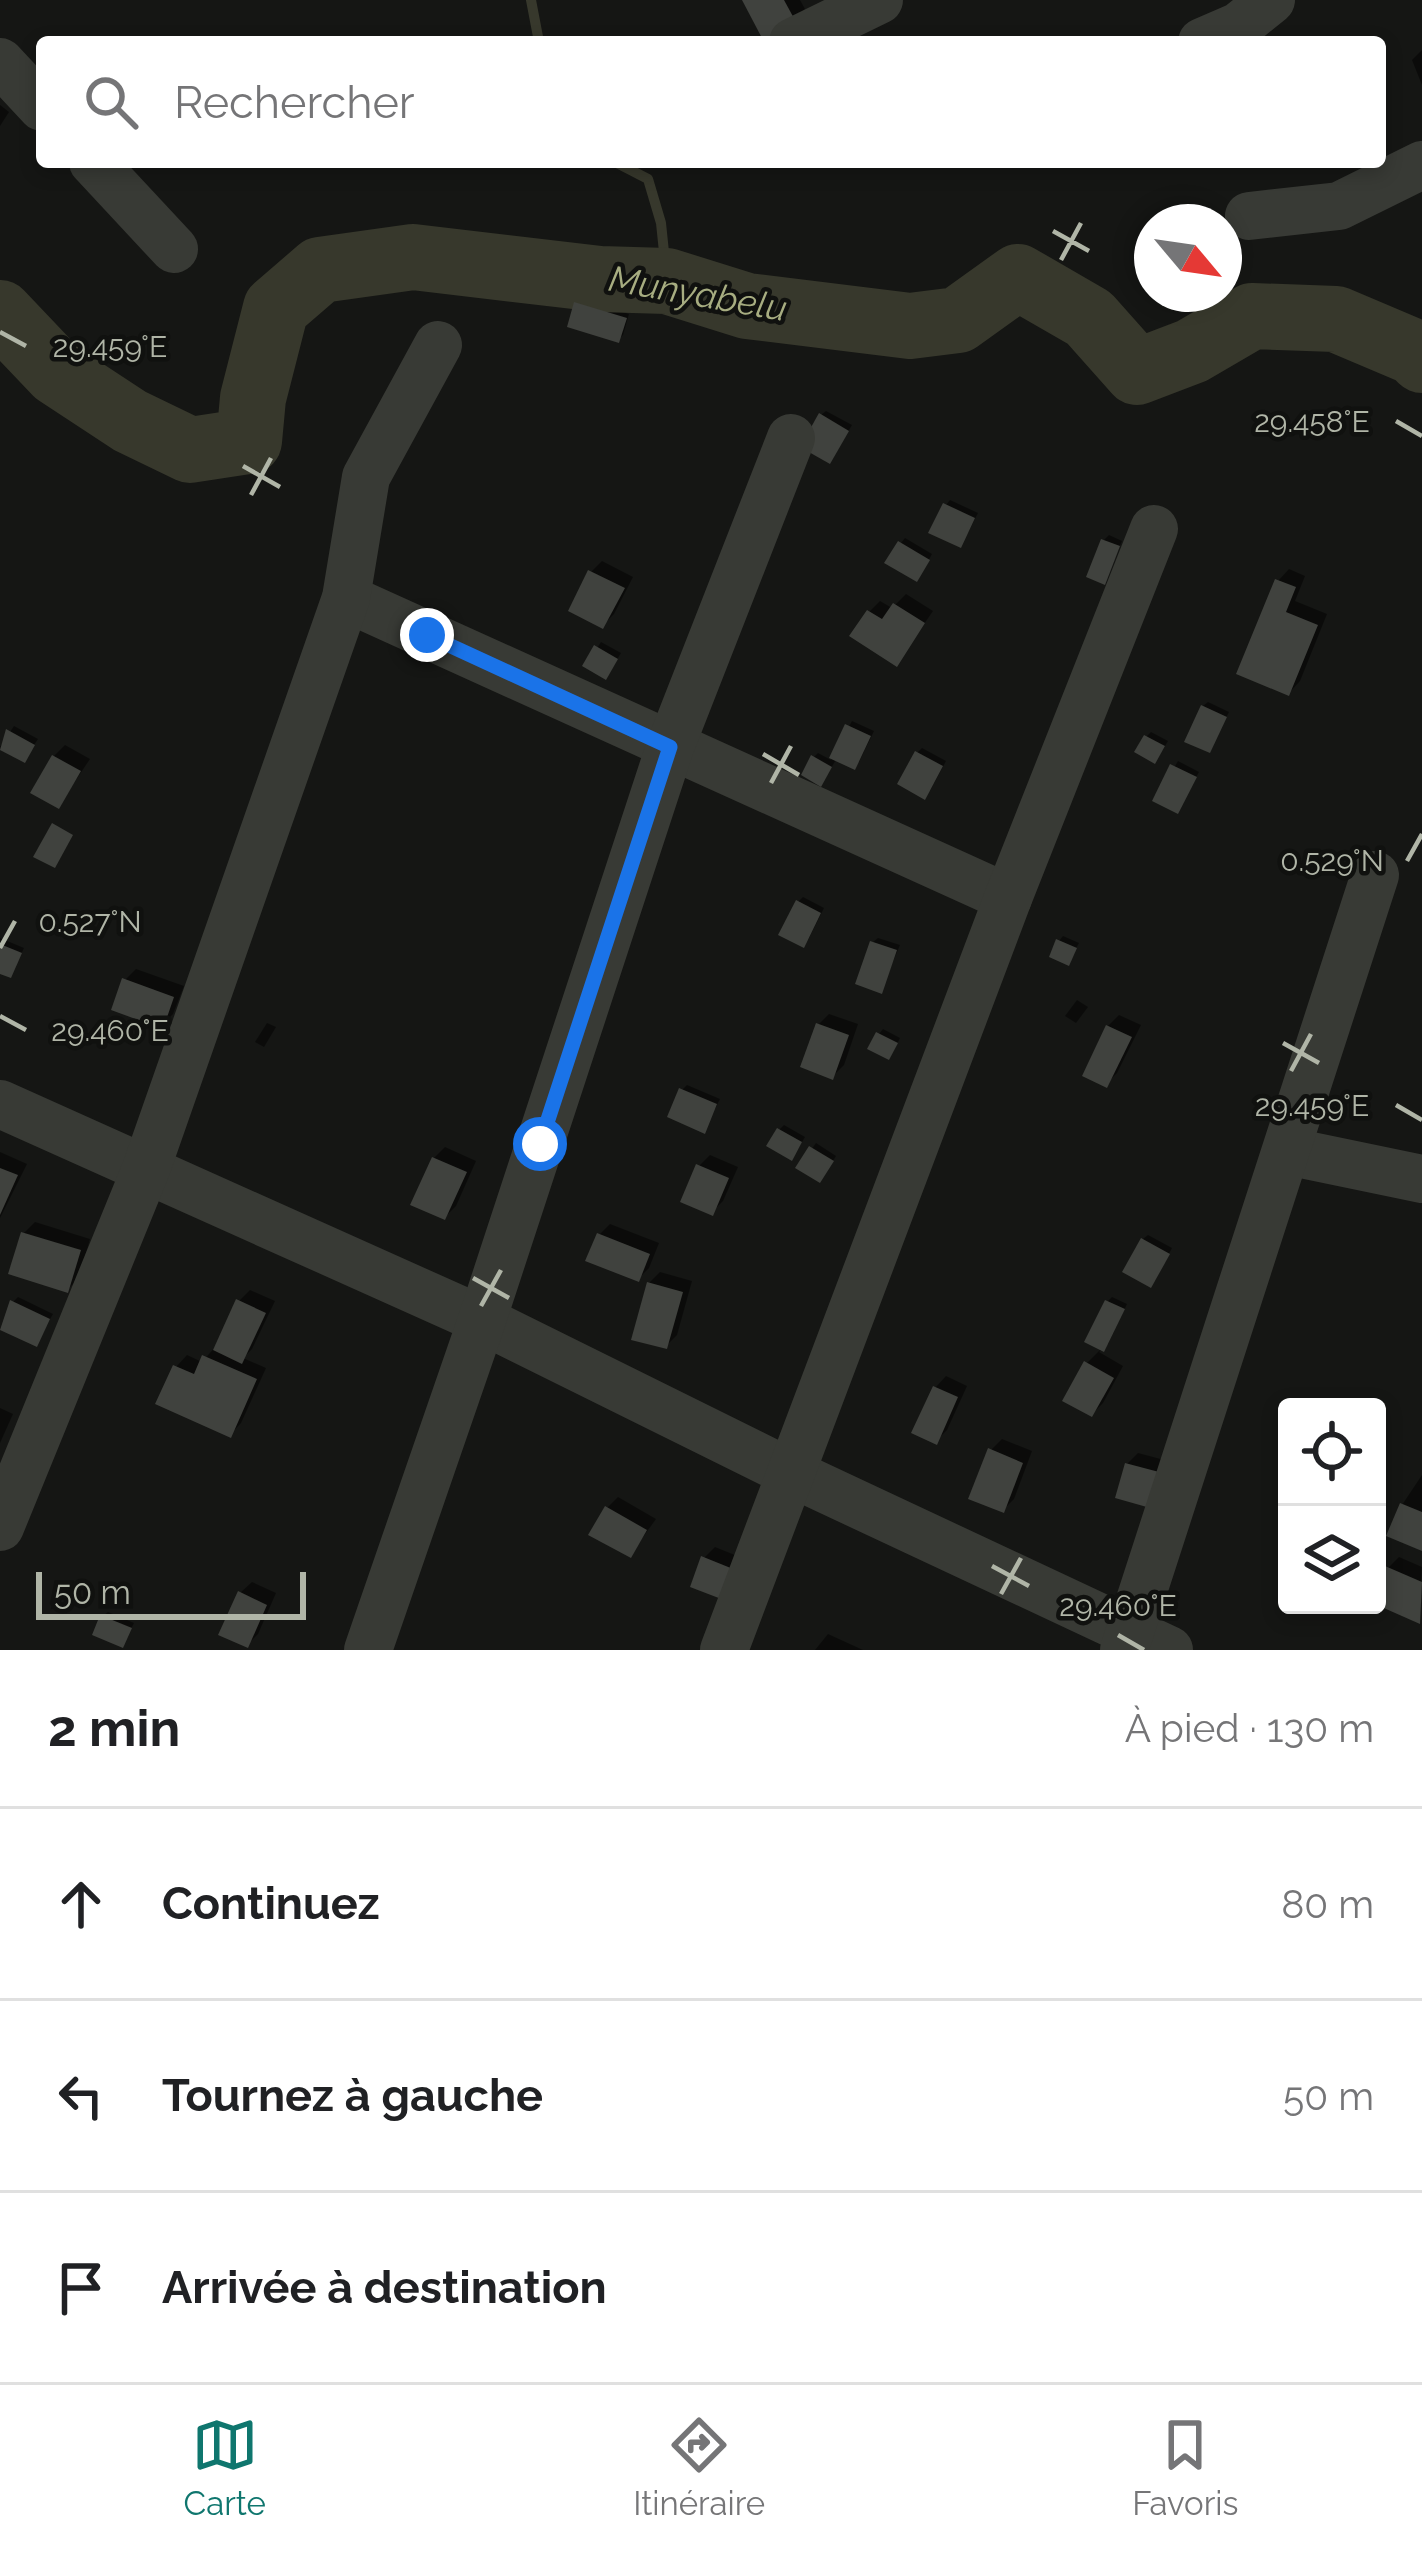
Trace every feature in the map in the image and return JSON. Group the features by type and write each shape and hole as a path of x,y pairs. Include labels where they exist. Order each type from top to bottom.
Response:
{"street":[{"path":"805,36 879,0"},
{"path":"1216,36 1239,26 1271,0"},
{"path":"0,62 36,101"},
{"path":"1250,216 1339,206 1422,165"},
{"path":"99,168 174,249"},
{"path":"0,1527 146,1169 346,598 366,477 438,346"},
{"path":"368,1650 670,747 791,438"},
{"path":"724,1650 1008,898 1154,530"},
{"path":"346,598 1008,898"},
{"path":"0,1104 482,1320 1141,1644 1287,1151 1375,875"},
{"path":"1287,1151 1422,1180"}],"building":[{"path":"742,0 784,0 796,22 761,36"},
{"path":"574,302 627,318 619,343 567,327"},
{"path":"819,413 849,431 830,464 800,447"},
{"path":"943,503 975,518 961,548 928,533"},
{"path":"1101,539 1120,546 1105,585 1086,577"},
{"path":"898,541 930,560 917,582 884,563"},
{"path":"588,570 625,588 603,629 568,611"},
{"path":"1275,579 1296,587 1286,612 1318,625 1289,696 1236,674"},
{"path":"893,603 925,623 897,667 849,636 867,610 882,619"},
{"path":"594,645 618,659 606,680 582,666"},
{"path":"1201,705 1227,717 1210,753 1184,742"},
{"path":"845,724 871,736 855,770 829,758"},
{"path":"6,729 35,745 25,763 0,750"},
{"path":"1144,735 1165,746 1155,764 1134,752"},
{"path":"915,751 943,766 925,800 897,784"},
{"path":"52,755 81,771 59,809 30,793"},
{"path":"811,755 832,767 821,787 801,775"},
{"path":"1170,764 1197,777 1178,814 1152,801"},
{"path":"52,823 73,835 55,868 33,857"},
{"path":"796,900 821,913 804,948 778,935"},
{"path":"1056,939 1077,948 1069,966 1049,957"},
{"path":"870,941 897,950 882,994 855,984"},
{"path":"0,944 22,953 11,978 0,974"},
{"path":"122,978 174,997 163,1029 111,1010"},
{"path":"816,1023 849,1035 833,1080 800,1067"},
{"path":"1106,1025 1132,1037 1107,1088 1082,1076"},
{"path":"876,1032 898,1043 889,1060 867,1049"},
{"path":"679,1088 717,1104 705,1134 667,1117"},
{"path":"777,1128 802,1142 792,1161 766,1146"},
{"path":"809,1146 834,1161 820,1183 795,1168"},
{"path":"432,1157 467,1172 445,1220 410,1205"},
{"path":"696,1164 729,1178 713,1216 680,1202"},
{"path":"0,1168 18,1175 0,1215"},
{"path":"21,1232 81,1250 68,1293 8,1274"},
{"path":"597,1233 650,1254 639,1282 585,1261"},
{"path":"1141,1238 1170,1254 1151,1288 1122,1272"},
{"path":"647,1282 683,1292 667,1349 631,1340"},
{"path":"236,1299 266,1313 242,1364 213,1350"},
{"path":"10,1300 50,1319 37,1347 0,1330"},
{"path":"1105,1300 1125,1309 1104,1352 1084,1342"},
{"path":"202,1355 257,1379 231,1438 155,1404 173,1365 194,1374"},
{"path":"1084,1361 1114,1378 1092,1417 1062,1401"},
{"path":"933,1386 958,1397 937,1445 911,1433"},
{"path":"988,1448 1023,1463 1004,1513 968,1499"},
{"path":"1125,1463 1178,1477 1168,1513 1115,1498"},
{"path":"1400,1503 1422,1512 1422,1551 1386,1536"},
{"path":"605,1506 647,1530 631,1558 588,1535"},
{"path":"701,1556 748,1575 737,1605 690,1587"},
{"path":"1386,1566 1422,1582 1420,1624 1386,1609"},
{"path":"238,1591 267,1605 248,1648 218,1635"},
{"path":"100,1615 132,1628 123,1648 92,1635"}],"waterway":[{"path":"531,0 538,36"},
{"path":"627,168 648,179 661,223 667,281"},
{"name":"Munyabelu","path":"0,313 57,373 130,421 190,450 249,441 253,398 276,308 320,270 413,257 600,279 667,281 747,306 910,326 958,320 1018,277 1089,318 1137,372 1192,351 1252,316 1336,319 1414,352 1422,360"}],"route":[{"path":"427,635 670,747 540,1144"}]}
